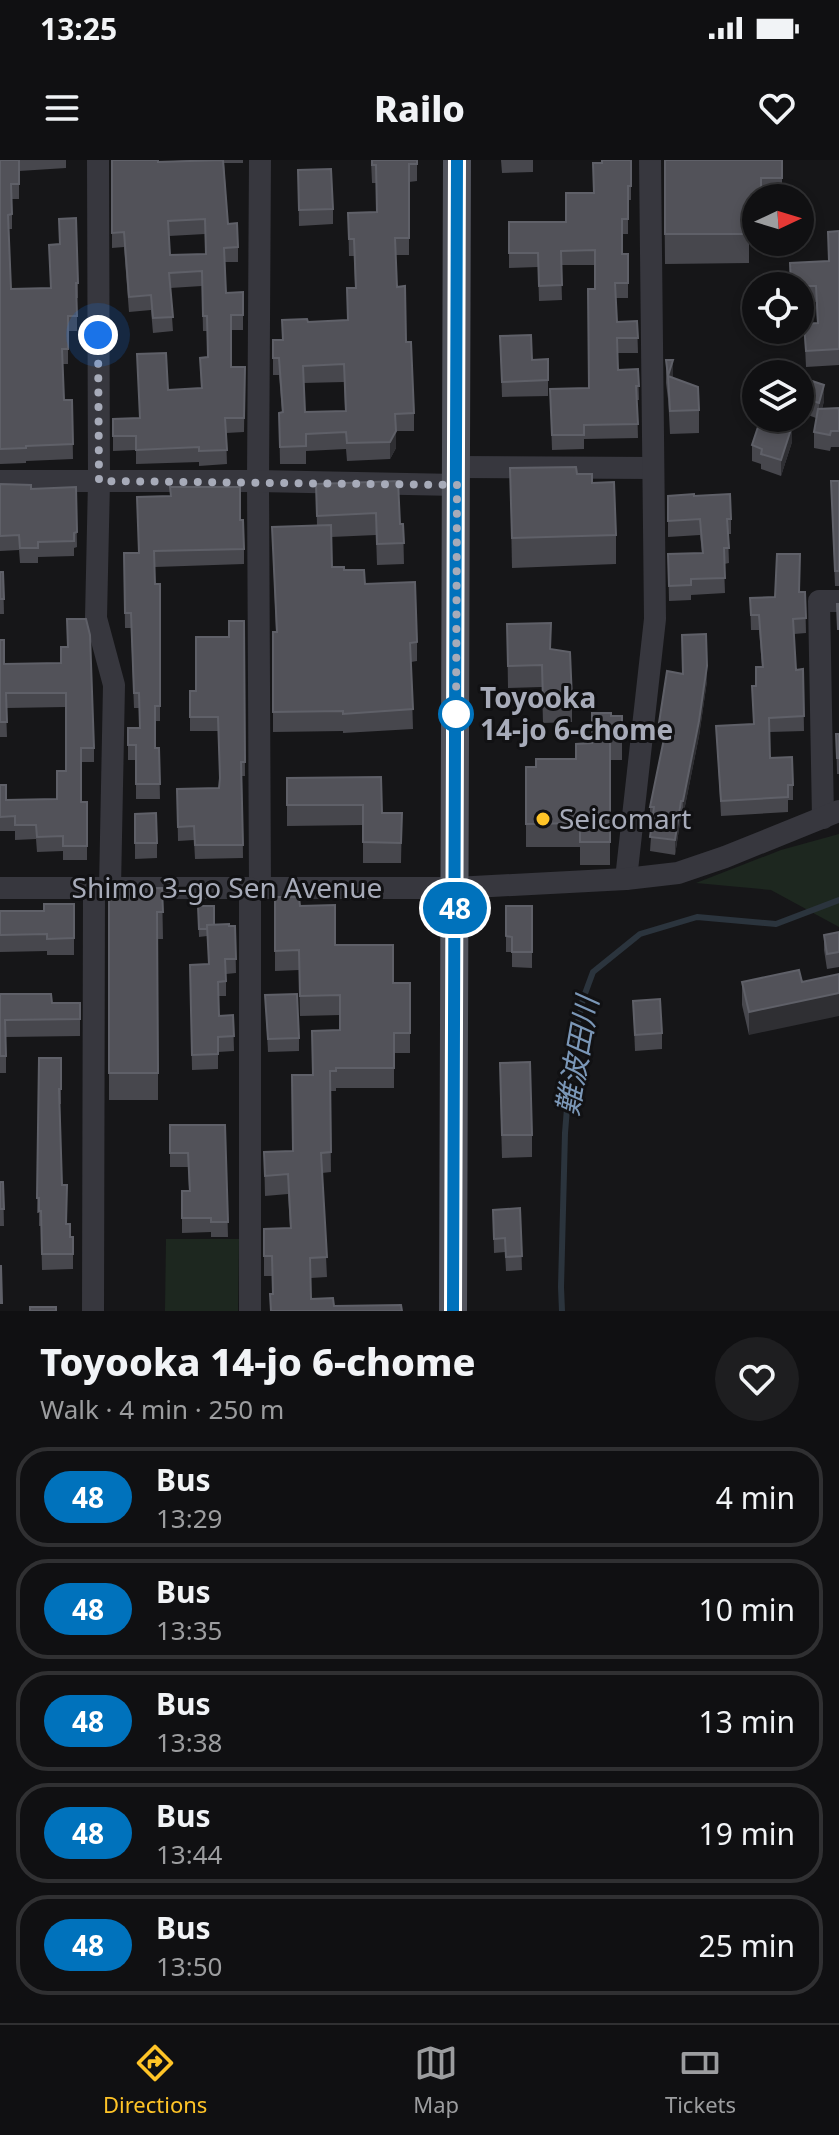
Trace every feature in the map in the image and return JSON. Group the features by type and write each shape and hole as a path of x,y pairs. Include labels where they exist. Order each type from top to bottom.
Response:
{"main road":[{"path":"453,1311 457,160"}],"street":[{"path":"93,1311 102,888 114,685 96,618 99,481 98,160"},
{"path":"250,1311 260,160"},
{"path":"626,879 655,619 650,160"},
{"path":"0,481 258,481 653,468"},
{"path":"831,814 819,601 839,601"},
{"name":"Shimo 3-go Sen Avenue","path":"0,888 455,888 626,879 678,873 831,814"}],"shaded area":[{"path":"839,834 839,927 771,890 696,883 781,850"},
{"path":"166,1239 239,1239 238,1311 165,1311"}],"building":[{"path":"0,160 19,160 19,184 11,184 12,214 8,215 11,289 51,288 49,245 60,244 59,219 76,218 77,316 68,316 68,349 62,349 64,400 72,400 73,444 0,449"},
{"path":"112,160 223,160 228,224 237,223 238,247 224,248 226,293 243,292 243,315 231,315 231,367 245,367 244,418 225,418 227,450 199,451 199,447 136,450 136,436 113,436 113,419 140,418 137,354 166,353 168,390 202,388 200,358 208,357 202,271 169,273 173,317 153,318 151,295 129,297 124,232 112,233","holes":["205,219 206,254 170,255 168,221"]},
{"path":"372,160 417,160 417,164 409,164 409,238 395,238 397,287 405,286 406,342 411,342 414,413 395,414 396,431 390,442 347,443 346,432 306,434 306,446 280,447 279,413 283,412 279,358 273,358 273,340 283,340 282,320 348,320 347,288 356,288 354,239 349,239 348,213 377,212 376,165 372,165","holes":["344,364 346,411 305,412 303,366"]},
{"path":"602,160 631,160 628,219 622,219 622,254 628,254 628,283 615,283 617,322 637,321 638,338 617,338 618,370 638,369 638,424 584,425 584,435 552,435 550,389 589,388 588,289 595,289 595,250 561,251 562,285 539,286 538,253 509,253 509,222 566,222 566,193 594,193 593,163 602,163"},
{"path":"665,160 782,160 782,178 761,178 761,184 742,184 742,234 665,234"},
{"path":"331,169 333,209 299,210 298,170"},
{"path":"839,231 839,349 806,351 805,344 814,344 814,323 818,323 814,272 790,272 790,263 829,261 828,232"},
{"path":"531,335 532,360 548,359 548,380 502,382 500,336"},
{"path":"666,360 673,360 668,376"},
{"path":"668,376 698,387 699,410 670,411"},
{"path":"814,382 824,385 819,403 814,401"},
{"path":"839,408 839,431 831,431 830,435 814,432 818,409"},
{"path":"756,432 790,432 781,460 761,454 762,449 752,445"},
{"path":"576,467 577,474 592,474 592,483 614,482 616,535 512,538 510,468"},
{"path":"398,481 404,543 377,544 376,513 317,516 316,484"},
{"path":"831,481 839,481 839,571 835,571"},
{"path":"0,484 31,485 31,489 76,487 77,532 74,533 74,541 38,542 38,548 20,548 19,535 0,536"},
{"path":"170,487 240,487 244,549 154,551 155,584 160,584 160,706 155,706 155,748 159,748 160,784 136,784 136,745 128,745 128,728 140,728 139,693 134,693 131,613 125,613 124,553 139,553 137,497 171,496"},
{"path":"730,494 731,519 727,519 729,548 724,548 725,578 691,579 691,585 669,586 668,554 703,553 700,519 668,521 668,496"},
{"path":"331,525 332,567 364,570 365,584 415,582 417,642 410,643 413,709 343,714 343,711 273,712 273,632 277,632 272,527"},
{"path":"777,554 800,554 799,592 805,592 806,618 793,619 796,670 803,669 804,716 769,718 770,758 792,757 793,785 788,785 788,797 721,801 716,726 754,724 752,686 756,686 756,667 763,667 759,615 751,615 750,598 775,597"},
{"path":"0,572 3,572 4,599 0,599"},
{"path":"67,619 86,619 90,635 94,748 81,748 81,802 87,802 87,846 63,846 63,836 37,837 36,825 15,825 15,816 0,817 0,785 6,785 6,800 57,799 57,771 66,771 66,693 6,693 7,722 0,722 0,640 4,640 4,664 61,663 61,647 68,647"},
{"path":"229,621 244,621 243,845 195,845 194,826 178,827 177,789 219,788 220,778 218,717 190,717 190,691 196,691 196,637 229,637"},
{"path":"551,623 550,649 570,652 572,700 543,701 542,665 508,666 507,624"},
{"path":"706,634 707,666 699,721 675,840 650,837 654,807 650,807 667,724 659,723 667,671 683,674 682,635"},
{"path":"592,713 622,716 622,737 610,737 610,842 580,842 580,823 526,824 526,767 536,767 536,759 576,759 576,744 592,743"},
{"path":"836,734 839,734 839,758 837,758"},
{"path":"381,777 382,813 402,813 401,843 363,842 363,805 287,805 287,778"},
{"path":"156,813 157,843 135,843 135,814"},
{"path":"162,888 163,912 157,912 158,1073 109,1073 109,889"},
{"path":"275,897 299,897 300,906 335,905 335,945 393,945 393,983 410,983 410,1033 394,1033 394,1068 336,1068 336,1071 330,1071 331,1152 321,1153 327,1257 310,1258 311,1299 333,1298 334,1306 401,1305 402,1311 271,1311 272,1256 264,1256 264,1229 291,1228 288,1174 265,1176 264,1152 293,1151 292,1075 313,1075 312,1031 340,1030 340,995 300,996 299,950 275,951"},
{"path":"44,904 74,904 74,938 47,939 47,934 0,935 0,911 44,911"},
{"path":"198,906 214,906 214,925 199,929"},
{"path":"506,906 532,906 532,952 512,952 512,937 506,936"},
{"path":"207,925 235,926 236,959 225,959 226,981 218,982 219,1016 233,1015 234,1036 218,1037 218,1054 192,1055 190,965 209,964"},
{"path":"839,932 839,952 827,954 824,935"},
{"path":"799,970 802,982 839,974 839,993 749,1012 742,982"},
{"path":"0,994 51,994 52,1003 80,1003 80,1019 5,1020 6,1056 0,1056"},
{"path":"297,994 299,1038 268,1039 265,995"},
{"path":"660,999 662,1033 635,1035 633,1001"},
{"path":"39,1058 61,1058 62,1185 67,1185 66,1224 70,1224 73,1254 42,1254 41,1211 37,1198"},
{"path":"530,1062 532,1135 502,1135 500,1063"},
{"path":"170,1125 225,1125 228,1222 211,1222 211,1218 182,1218 182,1191 190,1191 188,1153 170,1153"},
{"path":"0,1182 3,1182 4,1209 0,1209"},
{"path":"520,1208 522,1256 506,1257 505,1238 494,1239 493,1210"},
{"path":"1,1266 2,1303 0,1303"},
{"path":"30,1307 56,1307 56,1311 30,1311"}],"waterway":[{"name":"難波田川","path":"562,1311 565,1133 570,1071 583,999 593,972 640,934 697,917 776,924 839,900"}],"bus line":[{"name":"48","path":"453,1311 457,160"}],"place":[{"name":"Toyooka 14-jo 6-chome","path":"456,714"},
{"name":"Seicomart","path":"543,819"}],"route":[{"path":"98,335 99,481 457,485 456,718 456,714"}]}
